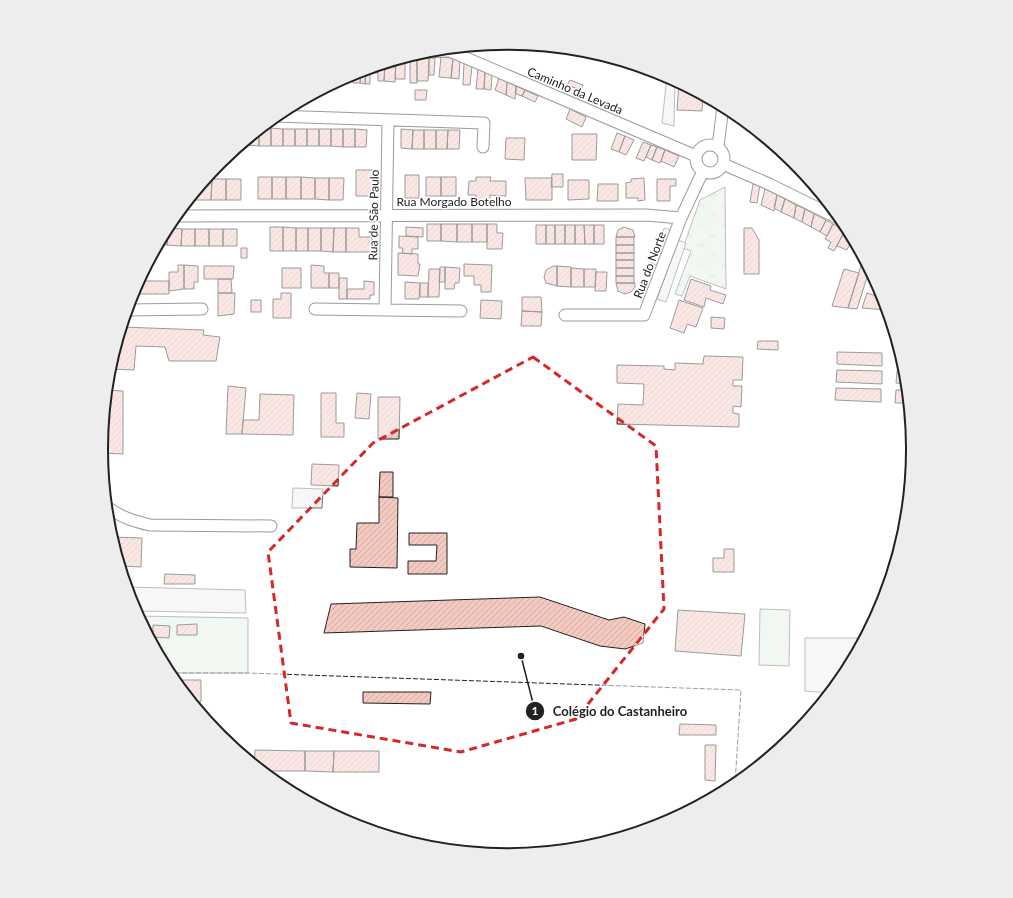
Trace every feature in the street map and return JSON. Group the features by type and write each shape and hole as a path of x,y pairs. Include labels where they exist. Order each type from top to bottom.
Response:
{"street":[{"name":"Caminho da Levada","path":"453,53 696,156"},
{"path":"718,148 707,145 700,149 696,156 697,164 702,171 714,172 723,164 724,157 718,148 722,113"},
{"path":"286,116 484,123 483,147"},
{"name":"Rua de São Paulo","path":"386,310 388,120"},
{"path":"723,164 769,184 828,213"},
{"path":"681,218 702,171"},
{"name":"Rua Morgado Botelho","path":"183,216 646,215 681,218"},
{"name":"Rua do Norte","path":"565,315 644,315 681,218"},
{"path":"133,310 202,309"},
{"path":"315,309 461,311"},
{"path":"113,511 132,521 150,525 271,526"}],"highlighted area":[{"path":"533,357 656,446 664,609 576,719 461,752 291,723 268,552 373,443"}],"green space":[{"path":"725,187 726,289 690,276 682,296 675,294 691,251 683,248 700,200"},
{"path":"760,609 790,610 789,666 759,665"},
{"path":"145,616 248,618 248,673 176,673 161,648"}],"shaded area":[{"path":"666,83 675,87 674,126 662,123"},
{"path":"664,228 671,230 658,266 651,263"},
{"path":"678,240 686,243 666,302 657,299"},
{"path":"293,488 323,489 322,508 292,508"},
{"path":"133,587 245,590 246,613 142,611"},
{"path":"805,638 858,638 838,671 823,692 805,691"}],"building":[{"path":"441,57 453,58 451,78 439,77"},
{"path":"429,58 428,81 417,81 417,61"},
{"path":"429,58 435,58 434,75 429,75"},
{"path":"453,58 460,61 459,79 451,78"},
{"path":"417,61 417,83 410,83 410,62"},
{"path":"464,63 472,66 470,85 463,85"},
{"path":"405,64 405,79 395,79 396,66"},
{"path":"396,66 395,82 384,81 385,69"},
{"path":"385,69 384,81 378,81 378,71"},
{"path":"478,69 485,72 484,89 476,89"},
{"path":"485,72 492,75 491,90 484,89"},
{"path":"370,74 370,84 365,84 366,76"},
{"path":"366,76 365,84 360,83 360,78"},
{"path":"360,78 360,83 353,83 353,80"},
{"path":"499,78 507,82 506,95 495,90"},
{"path":"570,80 583,85 581,90 567,85"},
{"path":"507,82 516,86 515,99 506,95"},
{"path":"516,86 525,90 522,96 516,94"},
{"path":"679,89 703,101 702,111 677,110"},
{"path":"415,90 427,90 426,100 415,100"},
{"path":"525,90 538,96 535,102 522,96"},
{"path":"570,109 586,117 582,127 566,119"},
{"path":"271,128 271,146 259,146 259,136"},
{"path":"271,128 283,129 283,146 271,146"},
{"path":"283,129 295,129 295,146 283,146"},
{"path":"295,129 307,129 307,146 295,146"},
{"path":"307,129 319,129 319,146 307,146"},
{"path":"319,129 331,129 331,146 319,146"},
{"path":"331,129 343,129 343,147 331,146"},
{"path":"343,129 355,129 355,147 343,147"},
{"path":"355,129 367,130 366,147 355,147"},
{"path":"401,129 413,130 412,149 401,148"},
{"path":"413,130 424,130 424,149 412,149"},
{"path":"424,130 436,130 436,149 424,149"},
{"path":"436,130 448,130 447,149 436,149"},
{"path":"448,130 460,130 459,149 447,149"},
{"path":"617,133 625,136 619,152 611,149"},
{"path":"572,134 597,134 596,160 572,160"},
{"path":"259,136 259,146 248,145"},
{"path":"625,136 634,140 626,155 619,152"},
{"path":"506,138 525,138 524,160 505,159"},
{"path":"643,142 651,145 644,161 636,158"},
{"path":"651,145 657,147 652,160 646,157"},
{"path":"657,147 665,150 660,163 652,160"},
{"path":"665,150 679,156 674,167 661,161"},
{"path":"356,170 373,170 372,196 356,196"},
{"path":"552,174 563,174 563,187 551,187"},
{"path":"405,175 419,175 419,198 405,198"},
{"path":"258,177 272,177 272,199 258,199"},
{"path":"272,177 286,177 286,199 272,199"},
{"path":"286,177 301,177 301,199 286,199"},
{"path":"301,177 315,178 315,199 301,199"},
{"path":"426,177 441,177 441,196 426,196"},
{"path":"441,177 456,177 456,196 441,196"},
{"path":"476,177 491,177 490,181 506,181 506,196 490,195 490,200 476,200 476,195 468,195 469,181 476,181"},
{"path":"315,178 329,178 329,200 315,199"},
{"path":"329,178 344,178 343,200 329,200"},
{"path":"525,178 552,178 552,200 526,200"},
{"path":"644,178 645,200 638,201 638,198 626,198 626,183 631,182 631,179"},
{"path":"213,179 226,179 226,200 211,200 212,180"},
{"path":"226,179 241,179 241,200 226,200"},
{"path":"657,179 676,179 676,186 670,186 670,201 657,201"},
{"path":"212,180 211,200 196,200 196,199"},
{"path":"568,180 589,180 589,199 568,200"},
{"path":"598,184 618,184 618,201 597,201"},
{"path":"753,184 760,185 757,203 750,202"},
{"path":"765,189 777,195 774,211 761,205"},
{"path":"777,195 785,199 781,212 774,208"},
{"path":"785,199 796,205 794,218 781,212"},
{"path":"796,205 805,209 802,222 794,218"},
{"path":"805,209 814,214 811,227 802,222"},
{"path":"814,214 826,220 820,232 811,227"},
{"path":"826,220 833,224 827,236 820,232"},
{"path":"427,224 441,224 441,241 427,241"},
{"path":"441,224 457,224 457,242 441,241"},
{"path":"457,224 472,224 472,242 457,242"},
{"path":"472,224 487,224 487,242 472,242"},
{"path":"487,224 497,224 497,233 503,233 502,249 487,249"},
{"path":"833,224 837,226 843,235 834,251 828,248 831,242 825,239"},
{"path":"536,225 546,225 546,244 536,244"},
{"path":"546,225 555,225 555,244 546,244"},
{"path":"555,225 565,225 565,244 555,244"},
{"path":"565,225 575,225 575,244 565,244"},
{"path":"575,225 584,225 585,244 575,244"},
{"path":"584,225 594,225 594,244 585,244"},
{"path":"594,225 604,225 604,244 594,244"},
{"path":"270,227 283,227 283,251 270,251"},
{"path":"283,227 296,228 296,251 283,251"},
{"path":"406,227 423,228 423,237 406,236"},
{"path":"624,227 633,230 635,237 616,237 618,230"},
{"path":"174,228 182,229 181,246 167,245 167,239"},
{"path":"296,228 308,228 308,251 296,251"},
{"path":"308,228 321,228 321,251 308,251"},
{"path":"321,228 334,228 333,252 321,251"},
{"path":"334,228 346,228 346,252 333,252"},
{"path":"346,228 359,228 359,237 372,237 372,252 346,252"},
{"path":"744,228 752,228 759,240 759,274 744,274"},
{"path":"182,229 195,229 195,246 181,246"},
{"path":"195,229 209,229 209,246 195,246"},
{"path":"209,229 223,229 223,246 209,246"},
{"path":"223,229 237,229 237,246 223,246"},
{"path":"843,235 849,245 847,250 837,246"},
{"path":"399,236 418,237 418,249 412,249 412,254 402,253 403,248 399,248"},
{"path":"616,237 634,237 634,245 616,245"},
{"path":"167,239 167,245 164,245"},
{"path":"616,245 634,245 634,253 616,253"},
{"path":"241,248 247,248 247,258 241,258"},
{"path":"398,253 418,254 418,264 420,264 418,276 398,275"},
{"path":"616,253 634,253 634,260 616,260"},
{"path":"616,260 634,260 634,268 616,268"},
{"path":"464,264 492,265 491,292 481,292 481,285 474,285 474,276 464,276"},
{"path":"178,265 184,265 184,289 169,291 169,272 178,272"},
{"path":"184,265 198,266 198,282 194,282 194,289 184,289"},
{"path":"311,265 324,266 324,273 329,273 329,288 311,288"},
{"path":"204,266 234,266 233,279 204,279"},
{"path":"553,266 557,266 557,286 546,283 544,277 546,270"},
{"path":"557,266 571,267 571,287 557,286"},
{"path":"440,267 445,267 445,282 439,282"},
{"path":"445,267 460,268 459,283 455,283 454,289 445,289"},
{"path":"861,267 867,279 857,309 848,308"},
{"path":"282,268 301,268 301,288 282,288"},
{"path":"571,268 584,269 584,287 571,287"},
{"path":"616,268 634,268 634,276 616,276"},
{"path":"429,269 440,269 439,297 428,297"},
{"path":"584,269 596,269 595,287 584,287"},
{"path":"844,269 859,273 848,308 832,306"},
{"path":"596,272 607,272 606,291 595,291"},
{"path":"329,273 339,273 339,288 329,288"},
{"path":"616,276 634,276 634,283 616,283"},
{"path":"339,278 347,278 347,299 339,299"},
{"path":"218,279 231,279 232,293 218,293"},
{"path":"691,279 711,286 710,290 726,295 723,304 706,298 704,307 684,300"},
{"path":"145,281 169,281 169,294 139,294"},
{"path":"364,281 374,282 374,295 370,295 370,299 347,299 347,289 364,289"},
{"path":"405,282 420,283 419,299 405,299"},
{"path":"420,283 428,283 428,297 420,297"},
{"path":"616,283 635,283 635,287 631,292 625,294 618,291"},
{"path":"218,293 235,293 234,314 218,316"},
{"path":"281,293 291,293 291,318 273,318 273,299 281,299"},
{"path":"867,293 875,295 880,309 862,308"},
{"path":"522,297 541,297 542,312 522,311"},
{"path":"251,300 261,300 261,312 251,312"},
{"path":"481,300 502,301 501,319 480,318"},
{"path":"679,300 703,308 696,327 687,324 684,333 670,328"},
{"path":"522,311 542,312 541,326 521,326"},
{"path":"711,317 725,318 724,329 711,328"},
{"path":"127,327 204,330 203,335 220,337 216,361 169,361 165,347 136,346 134,370 115,369"},
{"path":"758,341 778,341 778,350 757,349"},
{"path":"837,352 882,353 882,366 837,364"},
{"path":"704,356 743,357 742,380 733,380 733,386 742,386 741,407 733,406 733,413 739,414 739,427 617,424 618,404 643,405 644,384 617,383 617,365 664,366 664,369 675,370 675,363 703,364"},
{"path":"837,370 882,371 882,384 836,382"},
{"path":"897,371 898,371 900,383 896,383"},
{"path":"228,386 246,388 242,434 226,434"},
{"path":"836,388 881,389 881,402 835,400"},
{"path":"112,390 123,391 123,454 108,453 108,423"},
{"path":"896,390 901,390 903,403 895,403"},
{"path":"321,393 336,393 336,423 344,423 344,437 321,437"},
{"path":"357,393 371,394 369,419 355,418"},
{"path":"260,394 294,395 293,435 242,434 243,420 259,420"},
{"path":"378,397 400,397 399,439 378,439"},
{"path":"312,464 339,465 338,486 311,485"},
{"path":"380,472 393,472 393,497 379,497"},
{"path":"379,497 398,498 397,568 350,567 350,549 356,549 357,523 379,523"},
{"path":"409,533 447,533 447,574 408,574 408,561 436,561 437,545 409,545"},
{"path":"117,537 142,538 141,567 126,566"},
{"path":"724,549 734,549 734,572 713,572 713,558 724,558"},
{"path":"165,574 195,575 195,584 164,584"},
{"path":"540,597 609,620 624,617 645,624 643,643 625,649 600,646 541,626 324,633 331,604"},
{"path":"678,610 745,614 741,656 675,651"},
{"path":"197,624 197,635 177,635 177,625"},
{"path":"153,625 170,626 169,638 155,637 153,633"},
{"path":"181,680 201,680 201,702 198,702"},
{"path":"363,692 431,692 430,704 363,703"},
{"path":"680,724 716,725 716,735 679,735"},
{"path":"705,745 716,745 715,781 705,780"},
{"path":"255,750 305,751 305,771 271,771 254,758"},
{"path":"305,751 334,751 333,772 305,771"},
{"path":"334,751 379,751 379,772 333,772"}],"fence":[{"path":"176,673 248,673 741,690 736,776"}],"place":[{"name":"Colégio do Castanheiro","path":"521,656"}]}
